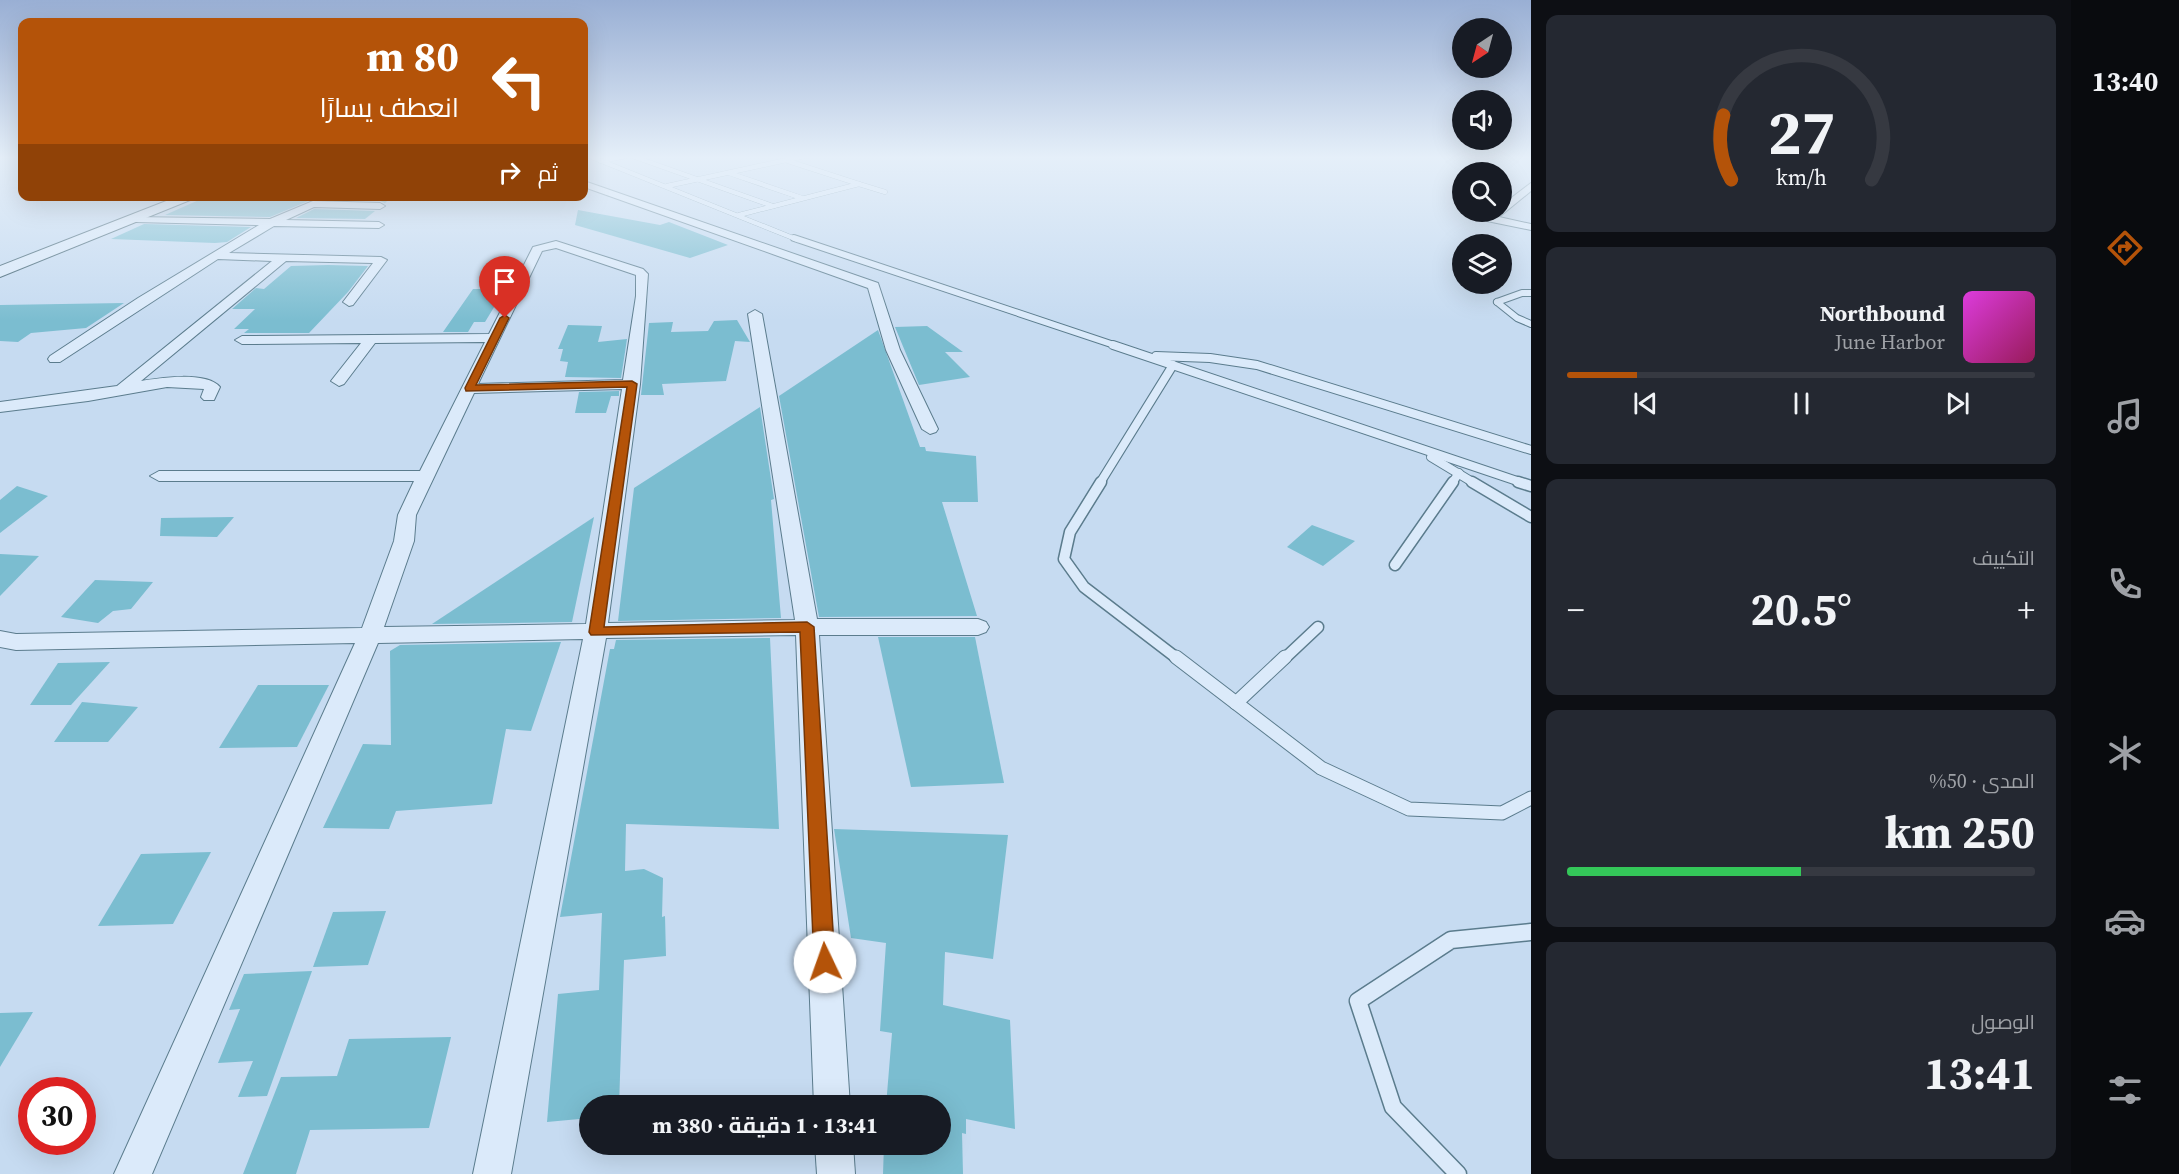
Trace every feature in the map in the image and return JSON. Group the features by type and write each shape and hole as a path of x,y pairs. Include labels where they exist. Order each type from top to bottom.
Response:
{"street":[{"path":"0,272 156,211"},
{"path":"55,359 216,256 272,222 298,211"},
{"path":"660,211 874,286 894,350 930,429"},
{"path":"136,219 379,225"},
{"path":"1506,222 1531,227"},
{"path":"133,1174 370,636 404,541 407,514 537,249 556,244 642,274 642,296 632,384 596,632 492,1174"},
{"path":"216,256 381,260 350,302"},
{"path":"123,388 284,257"},
{"path":"755,314 807,627 831,1095"},
{"path":"339,381 372,338"},
{"path":"242,340 495,338"},
{"path":"0,407 48,402 123,388 185,382 202,383 212,387 208,397"},
{"path":"470,388 632,384"},
{"path":"159,476 426,476"},
{"path":"5,647 370,636 807,627 978,627"},
{"path":"835,1155 836,1174"}],"lane":[{"path":"728,211 757,222 762,228 823,250 1531,486"},
{"path":"739,215 755,211"},
{"path":"1531,293 1522,293 1497,302 1517,318 1531,324"},
{"path":"1141,355 1210,358 1257,365 1531,450"},
{"path":"1173,365 1070,532 1064,559 1083,587 1321,768 1409,809 1502,813 1531,798"},
{"path":"1410,445 1459,472 1531,517"},
{"path":"1395,565 1459,472"},
{"path":"1236,703 1318,627"},
{"path":"1458,1174 1393,1107 1358,1001 1451,940 1531,932"}],"building":[{"path":"175,211 285,211 270,217 165,215"},
{"path":"310,211 375,211 365,219 296,218"},
{"path":"578,211 660,225 669,222 728,245 690,258 575,225"},
{"path":"144,224 251,227 227,242 111,239"},
{"path":"291,266 368,266 348,292 309,333 244,333 249,329 234,329 255,309 232,309 256,288 264,289"},
{"path":"473,289 497,289 492,299 499,299 485,322 474,322 468,332 443,332"},
{"path":"124,303 86,328 31,333 18,342 0,341 0,305"},
{"path":"737,320 750,342 735,341 726,381 662,384 664,395 641,395 649,323 673,322 671,332 708,331 714,321"},
{"path":"568,325 602,326 598,342 627,339 621,378 565,377 568,362 560,361 563,349 558,349"},
{"path":"927,326 963,352 945,352 970,377 919,385 895,327"},
{"path":"878,330 920,447 925,447 926,451 976,456 978,502 942,502 977,616 819,617 779,396"},
{"path":"619,391 619,396 611,396 606,413 575,413 579,392"},
{"path":"760,407 774,499 771,500 781,618 618,621 634,488"},
{"path":"17,486 48,496 0,533 0,500"},
{"path":"234,517 217,537 160,536 161,518"},
{"path":"594,517 572,622 432,624"},
{"path":"1312,525 1355,541 1323,566 1287,547"},
{"path":"0,554 39,556 0,596"},
{"path":"95,580 153,582 131,609 113,611 98,623 61,617"},
{"path":"878,637 975,637 1004,783 911,787"},
{"path":"770,638 779,829 626,824 625,871 644,869 663,878 662,917 665,916 666,956 624,960 619,1095 579,1095 579,1119 547,1122 558,994 599,990 602,913 560,917 610,649 614,649 616,640"},
{"path":"561,642 531,731 506,729 492,804 396,811 389,829 323,828 363,744 391,745 390,651 400,645"},
{"path":"110,662 71,705 30,705 58,663"},
{"path":"258,685 329,685 297,747 219,748"},
{"path":"82,702 138,707 108,742 54,742"},
{"path":"834,829 1008,835 993,959 945,952 943,1005 1010,1020 1015,1129 966,1119 966,1134 962,1133 963,1174 883,1174 884,1155 951,1155 951,1095 887,1095 892,1033 880,1031 886,943 851,938"},
{"path":"211,852 173,924 98,926 141,854"},
{"path":"386,911 368,965 313,967 333,912"},
{"path":"312,971 267,1096 238,1097 253,1061 218,1063 240,1009 229,1010 244,974"},
{"path":"33,1012 0,1067 0,1013"},
{"path":"451,1037 429,1128 310,1130 296,1174 243,1174 281,1077 337,1076 349,1039"}],"route":[{"path":"505,318 470,388 632,384 596,632 807,627 825,962"}]}
